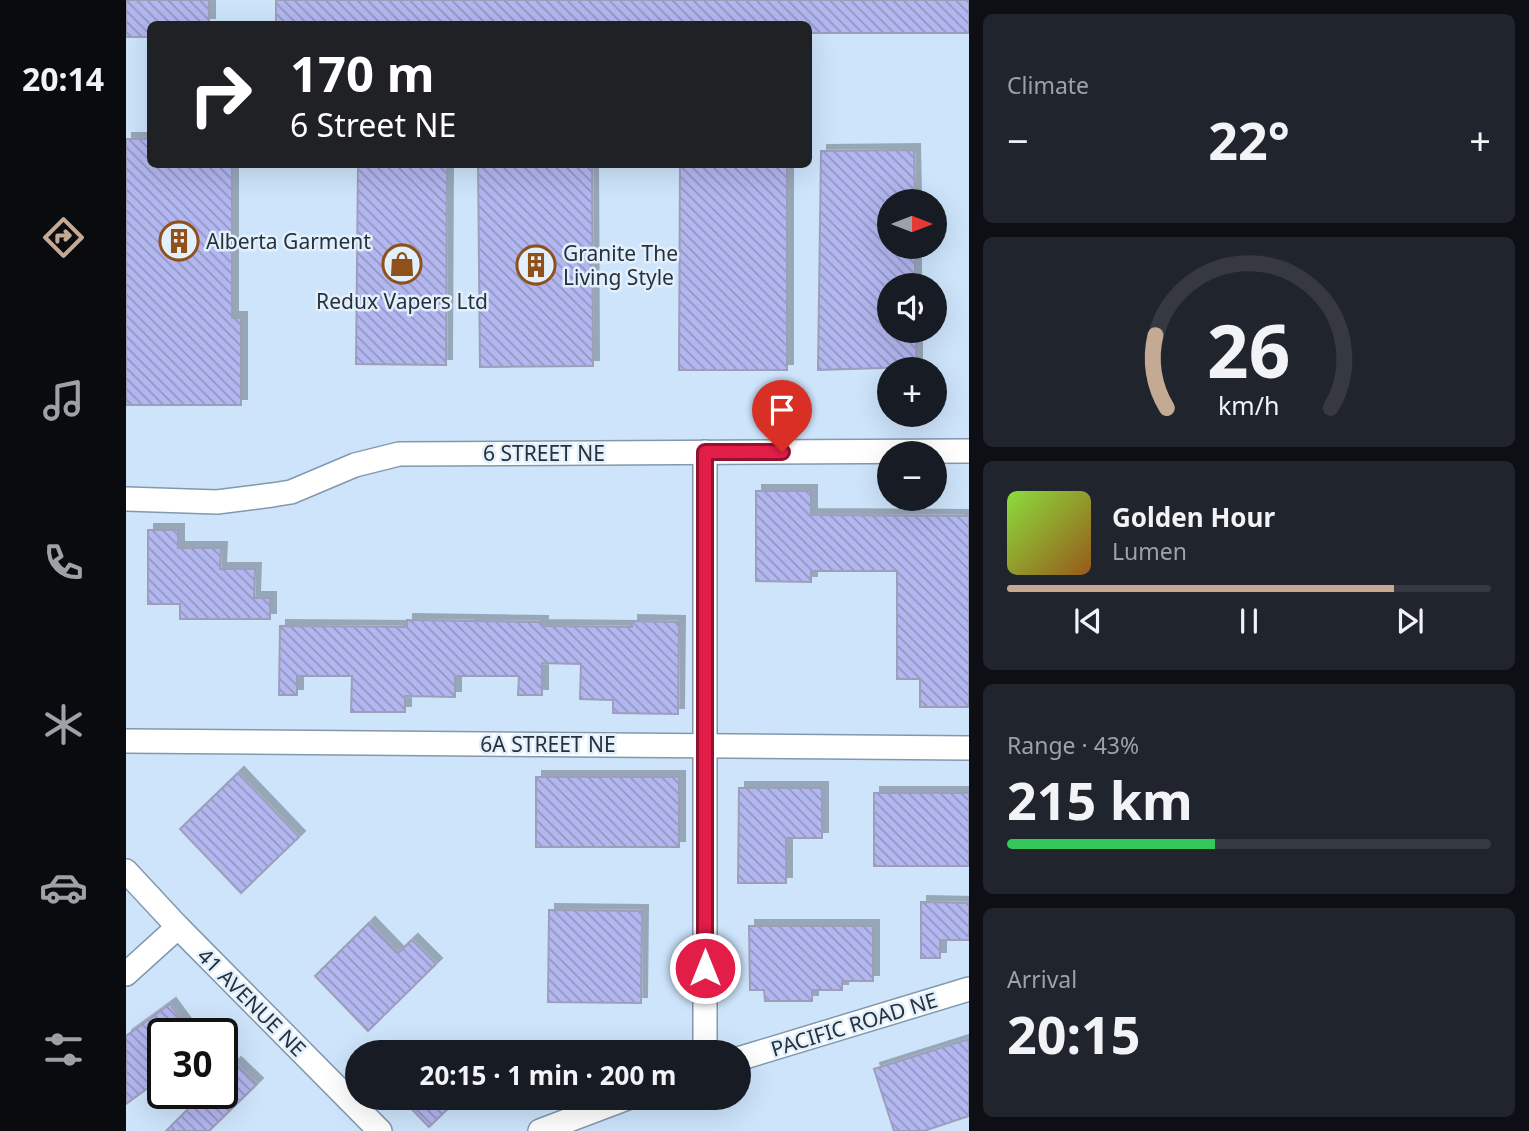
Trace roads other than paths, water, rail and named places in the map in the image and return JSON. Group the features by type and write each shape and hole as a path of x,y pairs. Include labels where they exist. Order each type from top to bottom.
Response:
{"street":[{"name":"6 STREET NE","path":"126,499 217,502 291,492 355,465 399,454 969,451"},
{"path":"705,452 705,1040"},
{"name":"6A STREET NE","path":"126,741 969,748"},
{"name":"41 AVENUE NE","path":"126,871 380,1131"},
{"path":"126,974 178,927"},
{"name":"PACIFIC ROAD NE","path":"751,1055 969,989"},
{"path":"540,1131 596,1110"}],"place":[{"name":"Alberta Garment","path":"179,241"},
{"name":"Redux Vapers Ltd","path":"402,264"},
{"name":"Granite The Living Style","path":"536,265"}]}
